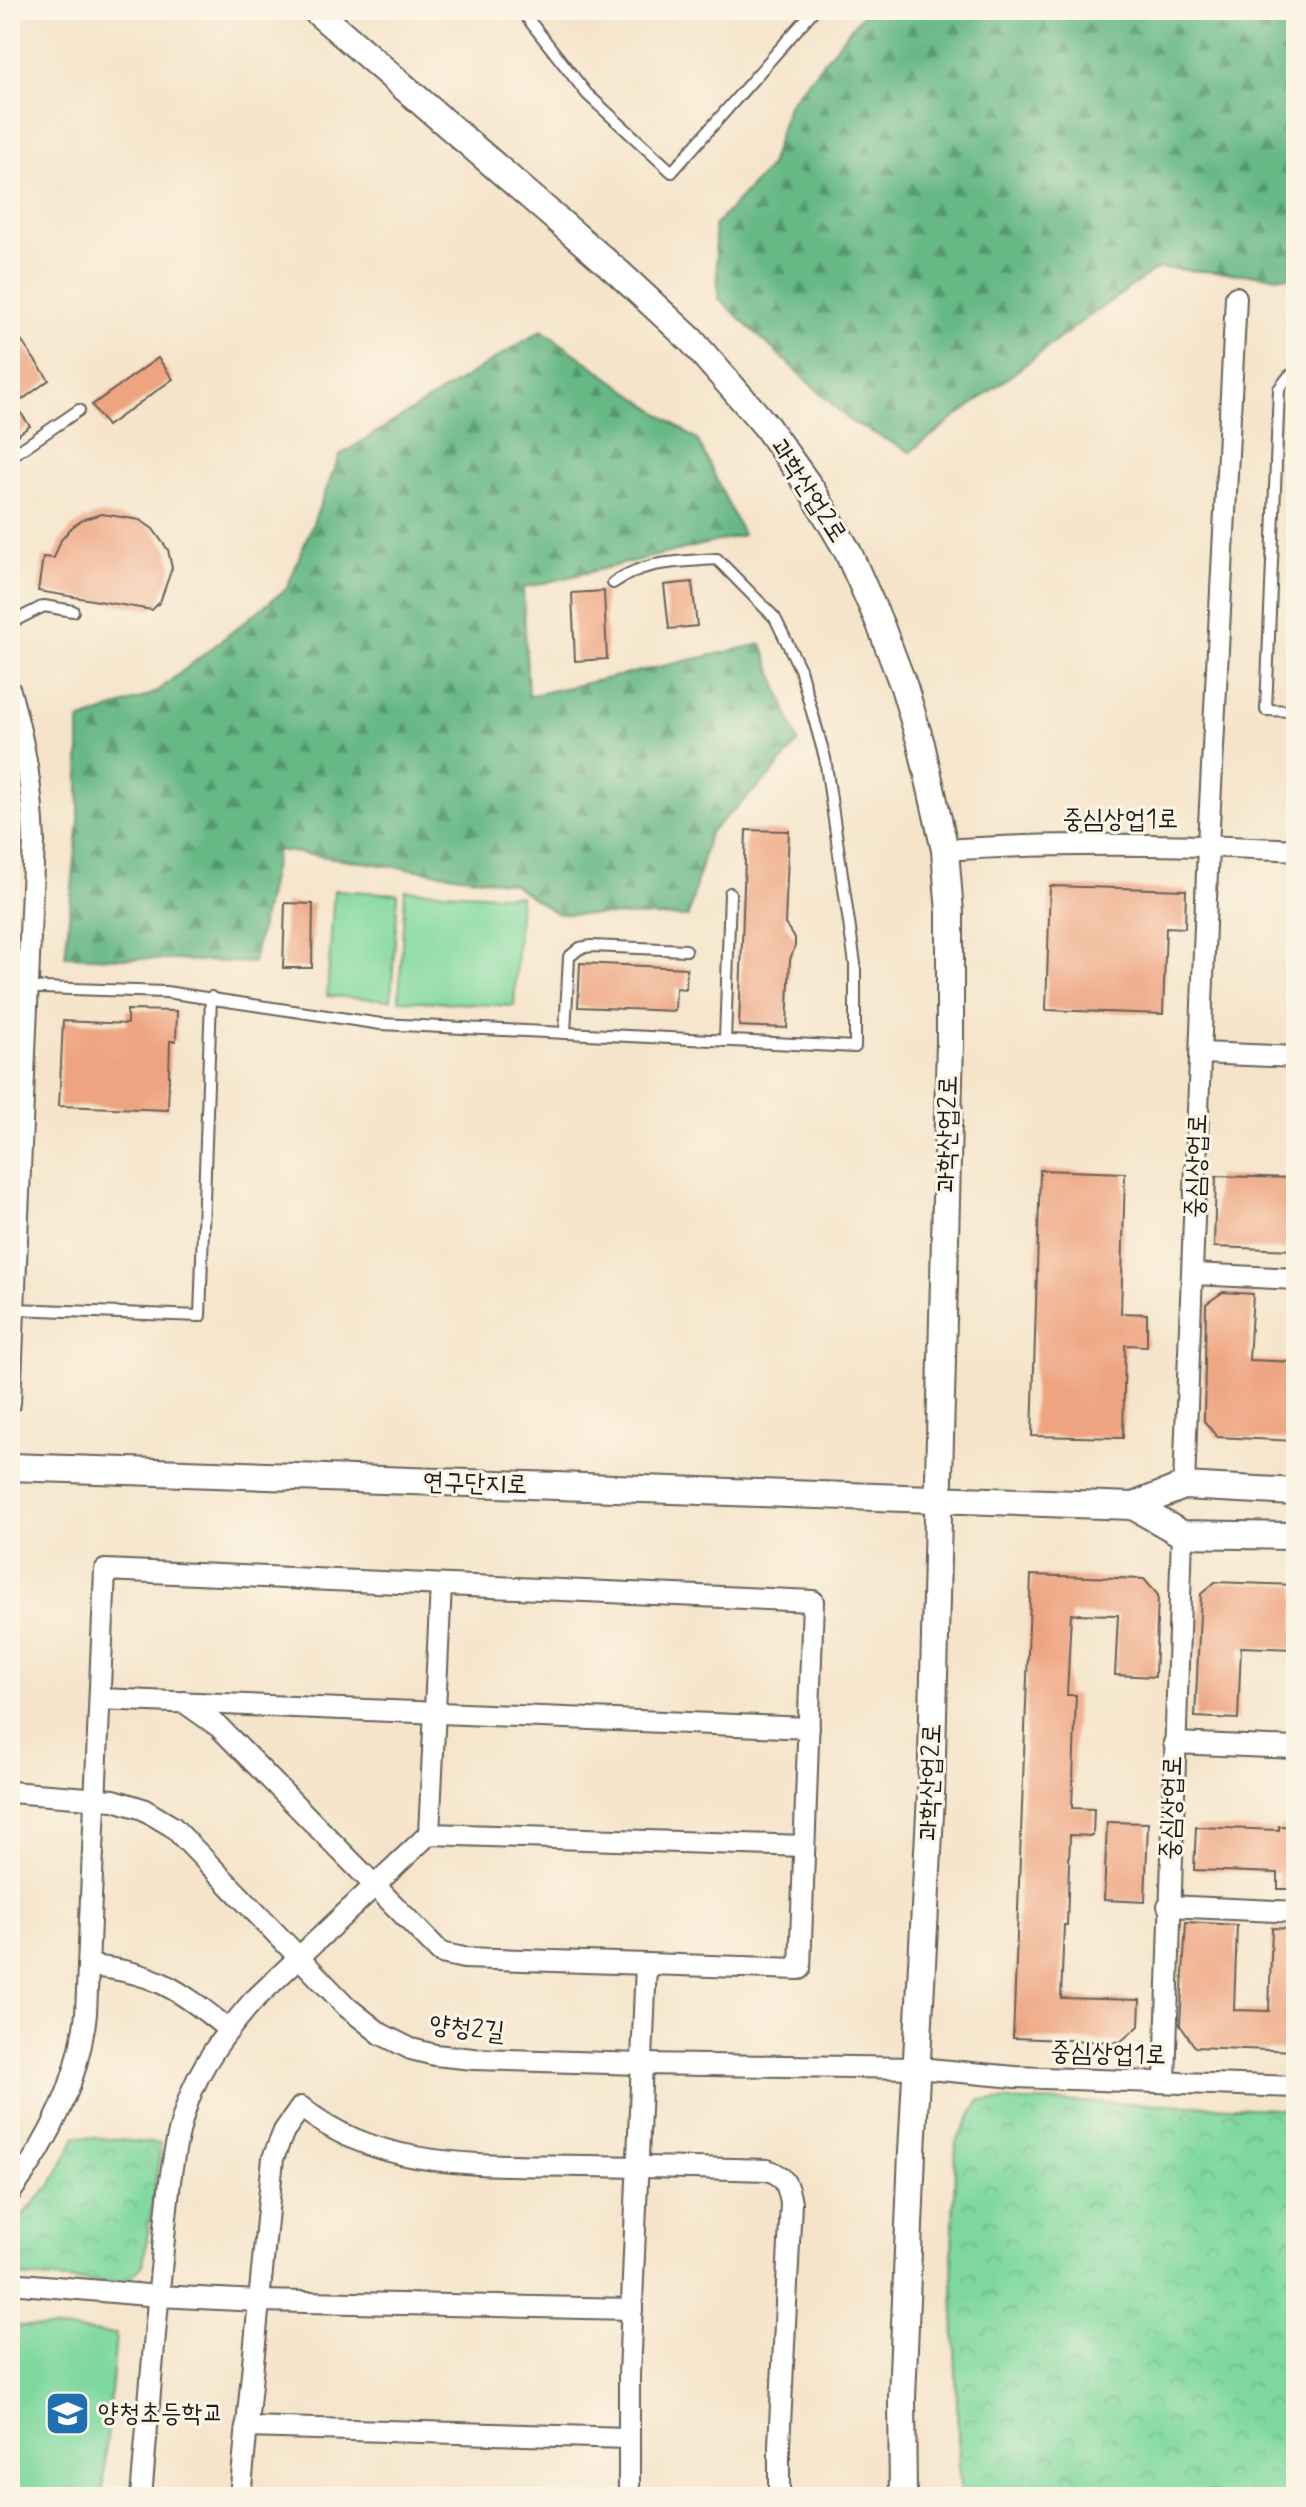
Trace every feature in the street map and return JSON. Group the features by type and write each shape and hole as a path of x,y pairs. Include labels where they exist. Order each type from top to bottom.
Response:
{"street":[{"name":"과학산업2로","path":"315,10 620,274 691,340 766,426 811,489 847,550 880,624 921,744 945,850 950,913 950,1041 941,1499 931,1795 902,2398 903,2497"},
{"name":"중심상업로","path":"1184,1486 1208,845 1236,297"},
{"path":"10,691 25,745 32,786 34,842 19,987 10,1403"},
{"name":"중심상업1로","path":"945,850 1008,846 1208,845 1296,850"},
{"path":"1201,1053 1296,1057"},
{"path":"1193,1274 1296,1279"},
{"name":"연구단지로","path":"10,1467 941,1499"},
{"path":"941,1499 1133,1506 1184,1486 1296,1492"},
{"path":"1133,1506 1182,1534 1296,1536"},
{"name":"중심상업로","path":"1165,2082 1168,1906 1182,1534"},
{"path":"10,2193 31,2166 56,2120 72,2084 82,2047 105,1570 813,1601 800,1969 464,1958 441,1953 219,1727 184,1702"},
{"path":"141,2497 158,2296 175,2146 188,2102 203,2069 228,2029 252,2002 429,1834 441,1585"},
{"path":"100,1699 809,1728"},
{"path":"1174,1743 1296,1748"},
{"name":"양청2길","path":"10,1792 114,1800 143,1809 173,1827 347,2007 381,2034 411,2049 473,2059 918,2068"},
{"path":"429,1834 804,1846"},
{"path":"1168,1906 1296,1912"},
{"path":"629,2497 632,2309 646,1964"},
{"path":"88,1966 117,1968 164,1982 228,2029"},
{"name":"중심상업1로","path":"918,2068 1015,2077 1296,2087"},
{"path":"240,2497 273,2158 284,2131 301,2107 320,2122 356,2142 418,2158 478,2164 767,2170 784,2178 791,2203 779,2497"},
{"path":"10,2283 259,2301 632,2309"},
{"path":"246,2427 628,2438"}],"lane":[{"path":"521,10 587,94 672,172 814,10"},
{"path":"1296,373 1289,376 1279,389 1266,710 1296,711"},
{"path":"10,457 79,410"},
{"path":"19,987 166,992 356,1022 855,1047 855,964 825,758 800,669 775,618 717,559 669,562 633,570 613,583"},
{"path":"10,623 44,606 73,611"},
{"path":"725,1041 730,893"},
{"path":"565,1033 569,957 580,948 686,950"},
{"path":"14,1309 200,1316 211,997"}],"green space":[{"path":"866,10 1296,10 1296,278 1158,268 910,452 850,421 719,299 714,226 770,166 788,105"},
{"path":"542,330 698,441 743,535 523,588 528,696 762,644 798,742 772,774 709,833 688,917 557,914 511,883 277,850 253,963 65,956 79,820 79,721 155,693 287,588 340,455"},
{"path":"334,890 398,894 391,1000 327,996"},
{"path":"405,890 520,896 514,1006 399,1000"},
{"path":"980,2100 1296,2110 1296,2497 960,2497 952,2253 956,2142"},
{"path":"76,2136 161,2144 143,2265 125,2284 10,2276 10,2229 52,2184"},
{"name":"양청초등학교","path":"10,2325 116,2334 102,2497 10,2497"}],"building":[{"path":"10,325 49,380 15,405 30,426 10,440"},
{"path":"158,358 173,379 107,426 92,405"},
{"path":"102,514 140,520 153,529 168,550 172,568 160,602 152,610 38,591 43,557 54,558 61,540 71,528 84,519"},
{"path":"692,582 697,626 669,629 664,585"},
{"path":"604,591 607,659 575,661 572,593"},
{"path":"746,830 789,831 785,924 795,938 795,946 790,960 787,1028 739,1026"},
{"path":"1050,886 1186,890 1185,928 1166,927 1163,1014 1046,1010"},
{"path":"285,903 313,904 312,968 283,968"},
{"path":"580,963 687,968 686,989 676,988 675,1011 578,1007"},
{"path":"127,1010 177,1011 176,1041 170,1041 168,1110 59,1106 63,1021 127,1024"},
{"path":"1040,1170 1125,1173 1121,1313 1147,1314 1147,1346 1125,1345 1123,1438 1032,1436"},
{"path":"1216,1176 1296,1178 1296,1250 1214,1247"},
{"path":"1223,1292 1253,1294 1249,1360 1296,1362 1295,1441 1217,1437 1204,1421 1206,1304"},
{"path":"1031,1575 1144,1579 1158,1595 1155,1677 1115,1675 1118,1615 1071,1614 1067,1695 1076,1695 1072,1808 1094,1809 1093,1836 1070,1835 1061,1998 1140,2000 1139,2026 1120,2042 1013,2038"},
{"path":"1215,1582 1296,1585 1294,1649 1241,1647 1238,1719 1195,1717 1201,1594"},
{"path":"1107,1822 1148,1823 1145,1902 1104,1900"},
{"path":"1279,1826 1296,1827 1296,1889 1278,1889 1278,1873 1194,1870 1196,1827 1279,1830"},
{"path":"1186,1922 1237,1925 1234,2010 1269,2011 1272,1928 1296,1929 1296,2051 1195,2047 1180,2025"}],"place":[{"name":"양청초등학교","path":"67,2414"}]}
